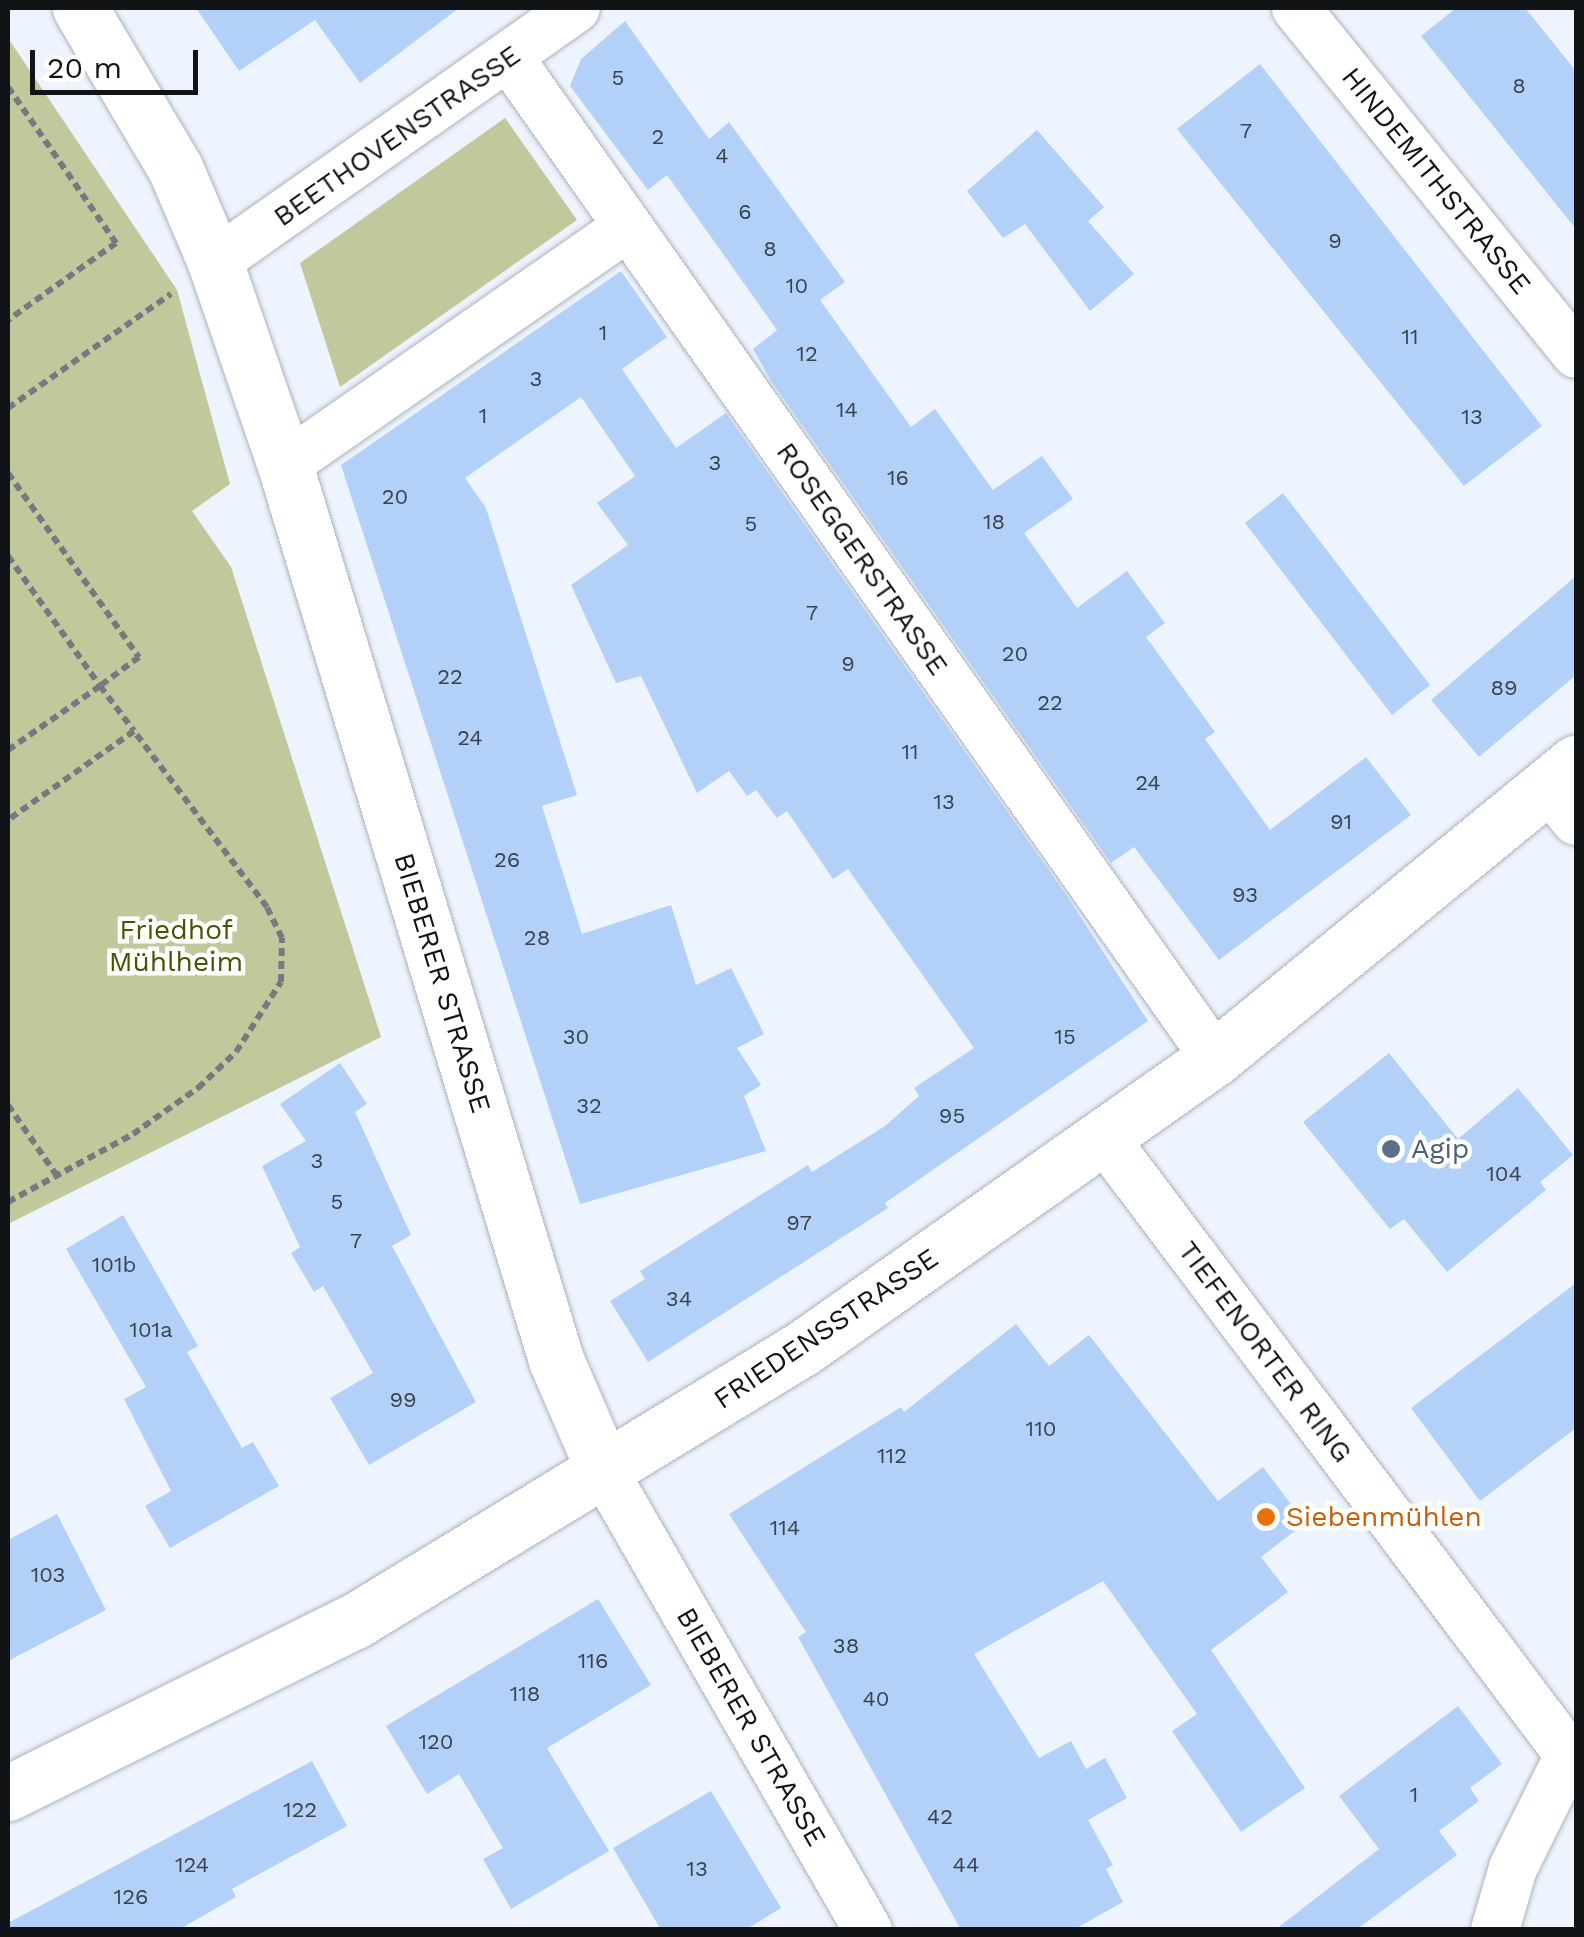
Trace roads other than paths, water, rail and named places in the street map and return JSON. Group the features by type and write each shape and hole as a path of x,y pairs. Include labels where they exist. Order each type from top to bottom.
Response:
{"main road":[{"name":"BIEBERER STRASSE","path":"80,8 176,170 216,262 285,465 556,1360 605,1474"},
{"name":"FRIEDENSSTRASSE","path":"8,1793 355,1621 605,1474 803,1348 1105,1140 1567,790"}],"street":[{"name":"BEETHOVENSTRASSE","path":"216,262 510,59 576,8"},
{"name":"HINDEMITHSTRASSE","path":"1296,8 1576,354"},
{"name":"ROSEGGERSTRASSE","path":"510,59 1215,1058"},
{"path":"285,465 628,227"},
{"name":"TIEFENORTER RING","path":"1105,1140 1572,1757 1512,1868 1495,1930"},
{"name":"BIEBERER STRASSE","path":"605,1474 868,1930"}],"place":[{"name":"Agip","path":"1391,1149"},
{"name":"Siebenmühlen","path":"1266,1517"}],"park label":[{"name":"Friedhof Mühlheim","path":"176,946"}]}
